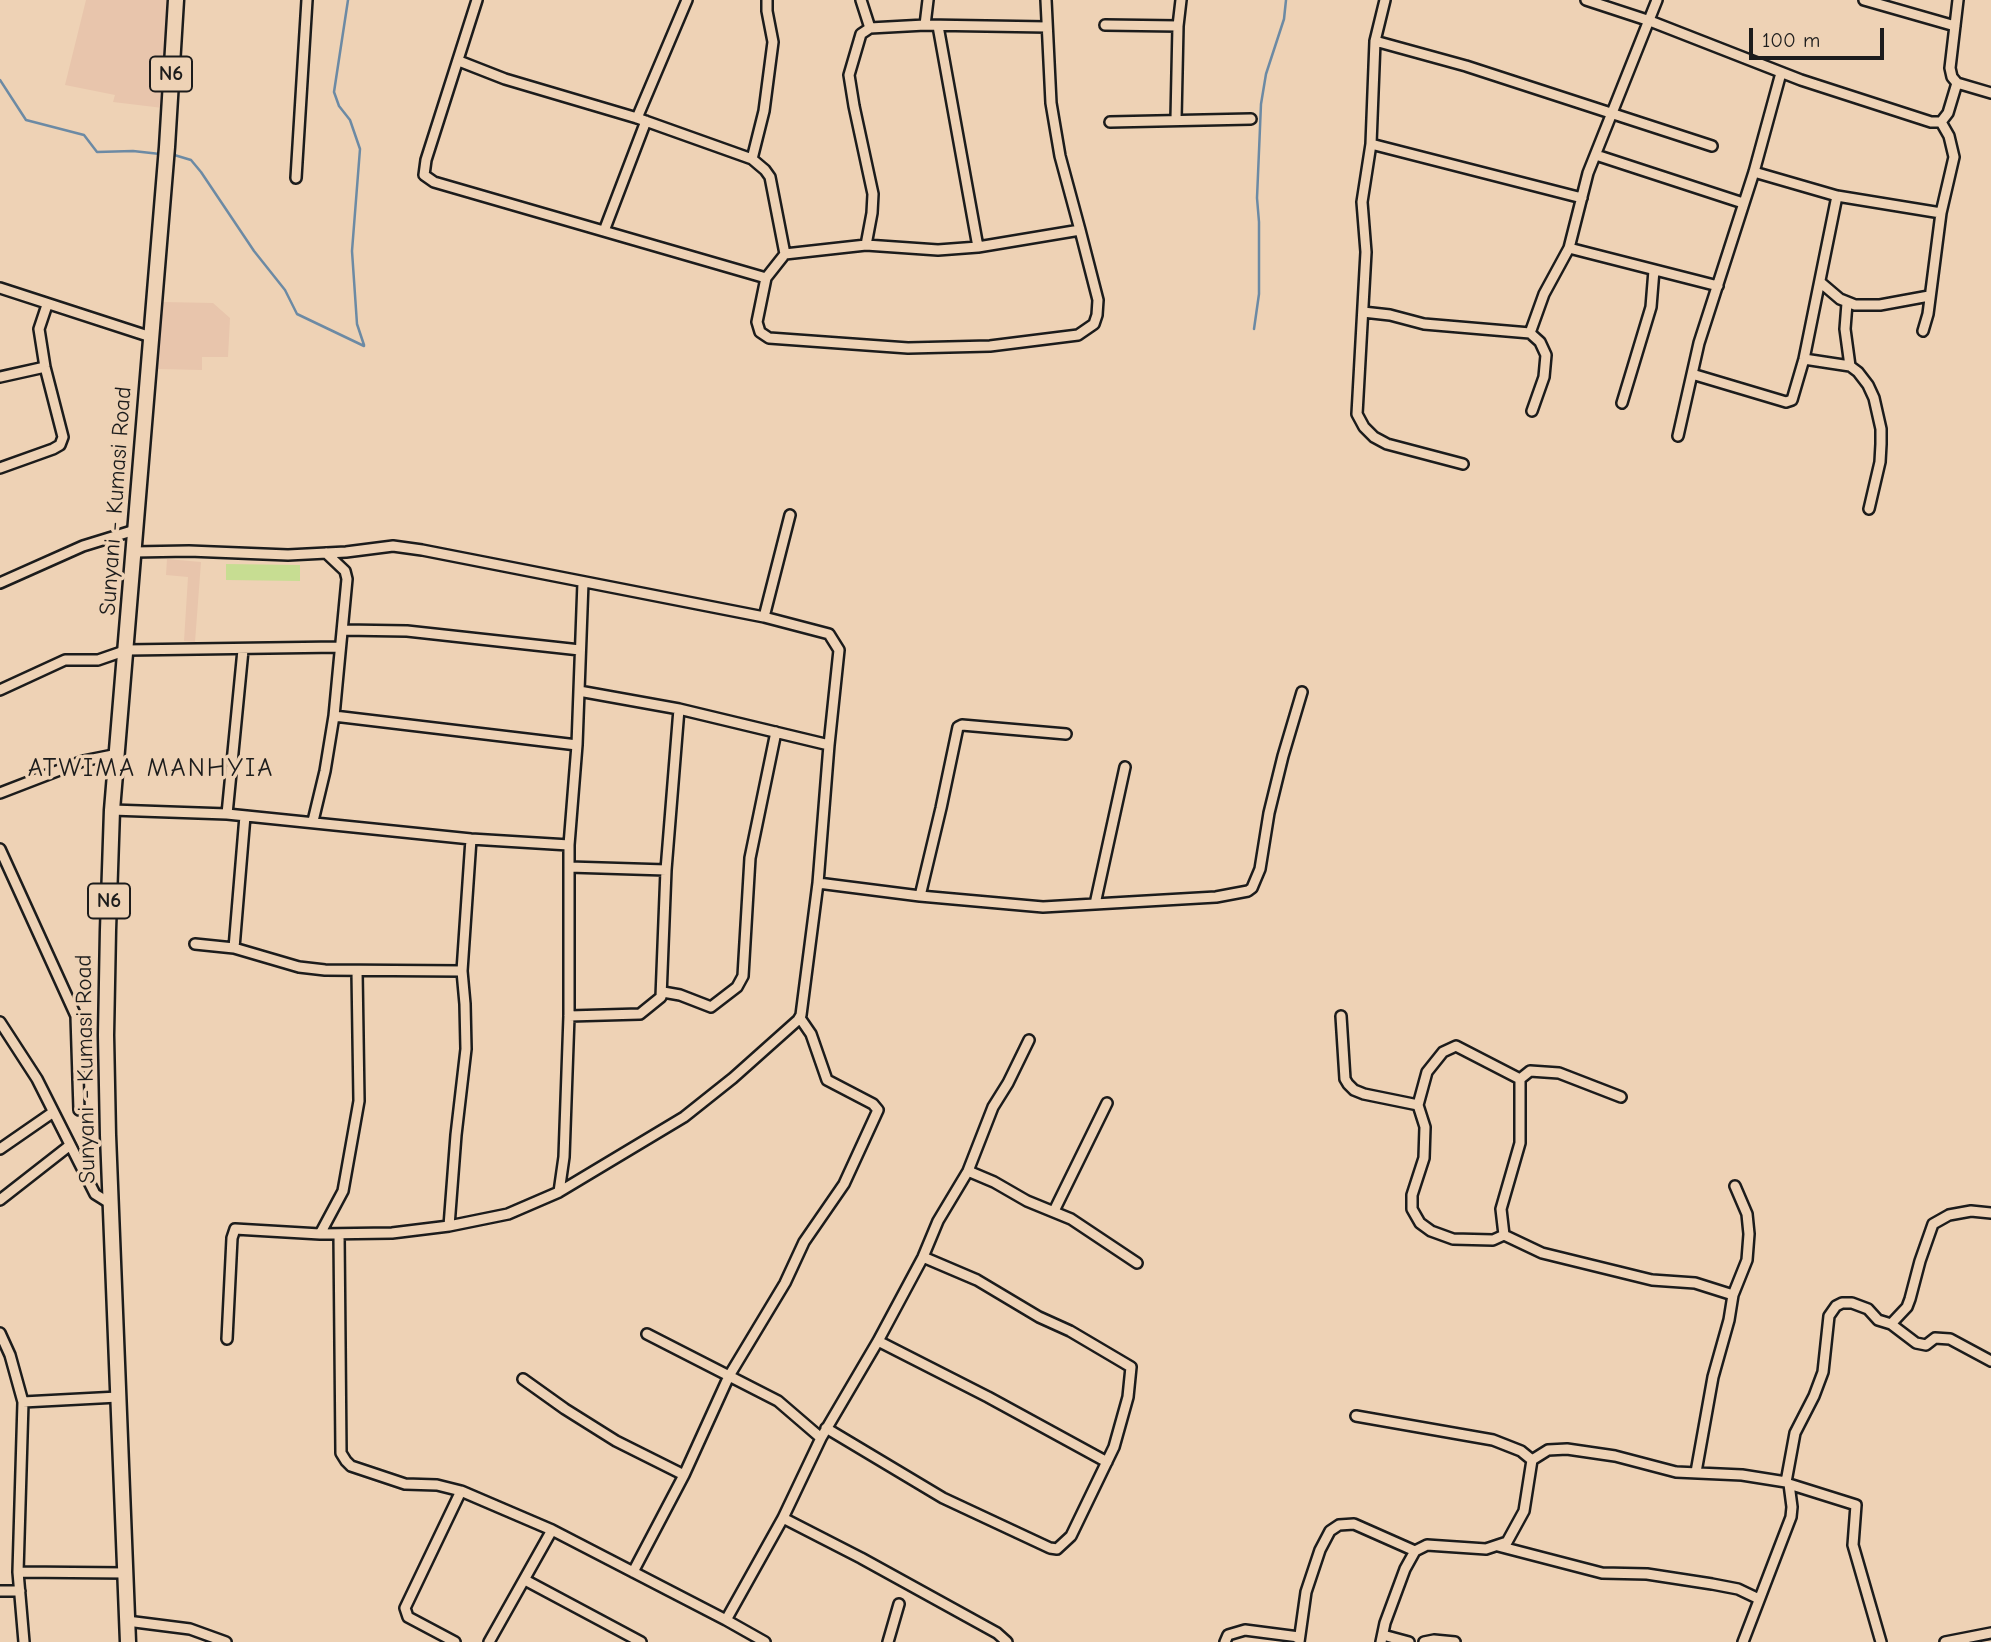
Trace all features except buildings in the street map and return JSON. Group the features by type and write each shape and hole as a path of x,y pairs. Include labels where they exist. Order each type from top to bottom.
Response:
{"main road":[{"name":"Sunyani - Kumasi Road","path":"128,1642 106,1035 112,810 167,155 176,0"}],"street":[{"path":"296,177 307,0"},
{"path":"477,0 426,160 424,175 434,182 766,278"},
{"path":"604,231 641,120 687,0"},
{"path":"752,159 764,111 773,42 767,0"},
{"path":"861,0 870,28"},
{"path":"925,25 928,0"},
{"path":"1046,0 1051,103 1060,156 1080,230 1098,300 1094,324 1078,335 990,346 908,348 769,338 760,332 757,322 766,278 785,254 866,245 938,250 978,247 1080,230"},
{"path":"1175,119 1181,0"},
{"path":"1385,0 1375,41 1371,144 1362,202 1366,252 1357,414 1364,428 1387,444 1463,464"},
{"path":"1586,0 1650,21 1780,73 1931,122 1941,122"},
{"path":"1530,332 1544,294 1569,248 1596,155 1657,0"},
{"path":"1864,0 1955,26"},
{"path":"1958,0 1950,72 1957,83 1991,93"},
{"path":"866,245 873,194 853,106 849,75 861,34 870,28 925,25 1047,27"},
{"path":"1105,25 1178,26"},
{"path":"939,26 978,247"},
{"path":"1375,41 1466,66 1712,146"},
{"path":"459,61 505,79 641,120 752,159 770,177 785,254"},
{"path":"1678,436 1692,373 1754,172 1780,73"},
{"path":"1941,122 1948,113 1957,83"},
{"path":"1110,122 1251,119"},
{"path":"1923,331 1928,314 1941,213 1954,157 1950,136 1941,122"},
{"path":"1371,144 1582,198"},
{"path":"1596,155 1743,203"},
{"path":"1754,172 1837,195 1941,213"},
{"path":"1692,373 1786,402 1794,396 1837,195"},
{"path":"1569,248 1718,286"},
{"path":"1622,403 1651,307 1654,270"},
{"path":"1819,282 1847,303 1867,306 1929,296"},
{"path":"0,288 151,337"},
{"path":"1847,303 1845,329 1850,366"},
{"path":"0,468 60,445 63,436 45,367 39,329 47,305"},
{"path":"1363,312 1390,315 1424,324 1530,332 1540,342 1546,355 1544,377 1532,411"},
{"path":"1804,359 1850,366 1868,385 1874,398 1881,429 1880,462 1870,509"},
{"path":"0,377 45,367"},
{"path":"764,617 790,515"},
{"path":"0,583 83,546 135,530"},
{"path":"134,552 288,555 393,546 527,569 816,629 830,634 839,650 818,883 800,1018 733,1078 684,1117 559,1192 508,1213 449,1227 392,1233 320,1234 235,1229 232,1238 227,1339"},
{"path":"313,821 334,716 347,579 345,571 327,553"},
{"path":"559,1192 564,1157 569,1016 569,845 577,745 583,582"},
{"path":"343,630 407,631 491,638 580,650"},
{"path":"0,690 65,660 98,660 127,650 339,647"},
{"path":"227,814 243,650"},
{"path":"579,691 678,709 829,745"},
{"path":"818,883 920,896 1043,907 1216,897 1241,893 1252,888 1260,869 1269,813 1302,691"},
{"path":"569,1016 640,1014 656,1003 663,992 666,870 678,709"},
{"path":"334,716 577,745"},
{"path":"920,896 958,727 962,724 1066,734"},
{"path":"663,992 680,995 711,1007 741,982 749,868 776,732"},
{"path":"0,793 83,761 118,754"},
{"path":"1095,904 1125,767"},
{"path":"112,810 227,814 471,839 569,845"},
{"path":"234,948 245,816"},
{"path":"449,1227 466,1049 462,971 471,839"},
{"path":"0,849 76,1017 79,1110"},
{"path":"569,867 666,870"},
{"path":"195,944 234,948 299,967 357,971 462,971"},
{"path":"320,1234 343,1191 359,1101 357,971"},
{"path":"1341,1016 1345,1079 1348,1084 1364,1094 1418,1105"},
{"path":"633,1572 684,1475 729,1376 785,1283 804,1242 844,1184 878,1110 873,1104 827,1080 811,1034 800,1018"},
{"path":"0,1023 37,1079 95,1194 111,1204"},
{"path":"726,1620 783,1518 821,1438 878,1341 923,1257 938,1221 968,1171 993,1107 1029,1040"},
{"path":"1520,1079 1456,1046 1443,1052 1427,1072 1418,1105 1425,1127 1424,1158 1412,1195 1412,1209 1420,1223 1431,1231 1453,1239 1493,1240 1504,1235 1542,1253 1651,1280 1695,1283 1733,1296"},
{"path":"1520,1079 1530,1071 1559,1073 1621,1097"},
{"path":"1504,1235 1501,1209 1520,1143 1520,1079"},
{"path":"1054,1211 1107,1103"},
{"path":"0,1149 52,1113"},
{"path":"0,1200 69,1146"},
{"path":"968,1171 1082,1226 1137,1263"},
{"path":"1696,1472 1706,1414 1733,1296 1747,1261 1747,1214 1735,1186"},
{"path":"1891,1324 1907,1307 1933,1224 1949,1214 1971,1211 1991,1213"},
{"path":"339,1234 341,1453 351,1466 405,1484 437,1485 461,1491 552,1530 765,1642"},
{"path":"827,1428 943,1497 1050,1548 1057,1549 1071,1536 1122,1424 1131,1367 1070,1331 1032,1314 977,1280 923,1257"},
{"path":"1743,1642 1791,1517 1792,1507 1787,1483 1795,1433 1823,1372 1829,1316 1836,1306 1852,1303 1868,1309 1878,1320 1891,1324 1916,1343 1926,1345 1935,1338 1950,1339 1991,1361"},
{"path":"0,1333 10,1355 23,1402 18,1572 24,1642"},
{"path":"647,1334 778,1401 821,1438"},
{"path":"878,1341 1107,1462"},
{"path":"523,1379 617,1441 684,1475"},
{"path":"23,1402 118,1397"},
{"path":"1356,1416 1493,1440 1521,1451 1532,1460"},
{"path":"1409,1642 1382,1638 1405,1569 1415,1551 1427,1545 1486,1549 1507,1542 1524,1511 1532,1460 1548,1450 1567,1450 1615,1456 1676,1472 1787,1483 1857,1505 1854,1549 1881,1642"},
{"path":"455,1642 408,1618 405,1608 461,1491"},
{"path":"783,1518 997,1633 1007,1642"},
{"path":"1225,1642 1228,1635 1245,1630 1299,1639 1306,1592 1320,1550 1330,1531 1339,1525 1354,1524 1415,1551"},
{"path":"489,1642 552,1530"},
{"path":"1497,1546 1602,1573 1647,1574 1712,1584 1738,1589 1759,1599"},
{"path":"18,1572 126,1573"},
{"path":"525,1580 641,1642"},
{"path":"0,1591 20,1591"},
{"path":"888,1642 899,1604"},
{"path":"127,1621 190,1629 226,1642"},
{"path":"1945,1642 1991,1633"},
{"path":"1424,1642 1455,1642"}],"shaded area":[{"path":"86,0 172,0 163,108 113,102 115,95 65,85"},
{"path":"163,302 213,303 230,318 228,357 202,357 202,370 158,369"},
{"path":"167,559 201,562 195,642 184,641 188,577 166,575"}],"green space":[{"path":"226,564 300,565 300,581 226,580"}],"waterway":[{"path":"348,0 334,92 339,106 350,120 360,149 352,251 357,324 364,345"},
{"path":"1254,329 1259,294 1257,198 1261,104 1266,74 1284,19 1286,0"},
{"path":"0,80 26,120 84,135 97,152 133,151 160,154"},
{"path":"171,154 191,160 201,172 254,251 285,290 297,314 364,346"}],"district":[{"name":"ATWIMA MANHYIA","path":"151,769"}]}
